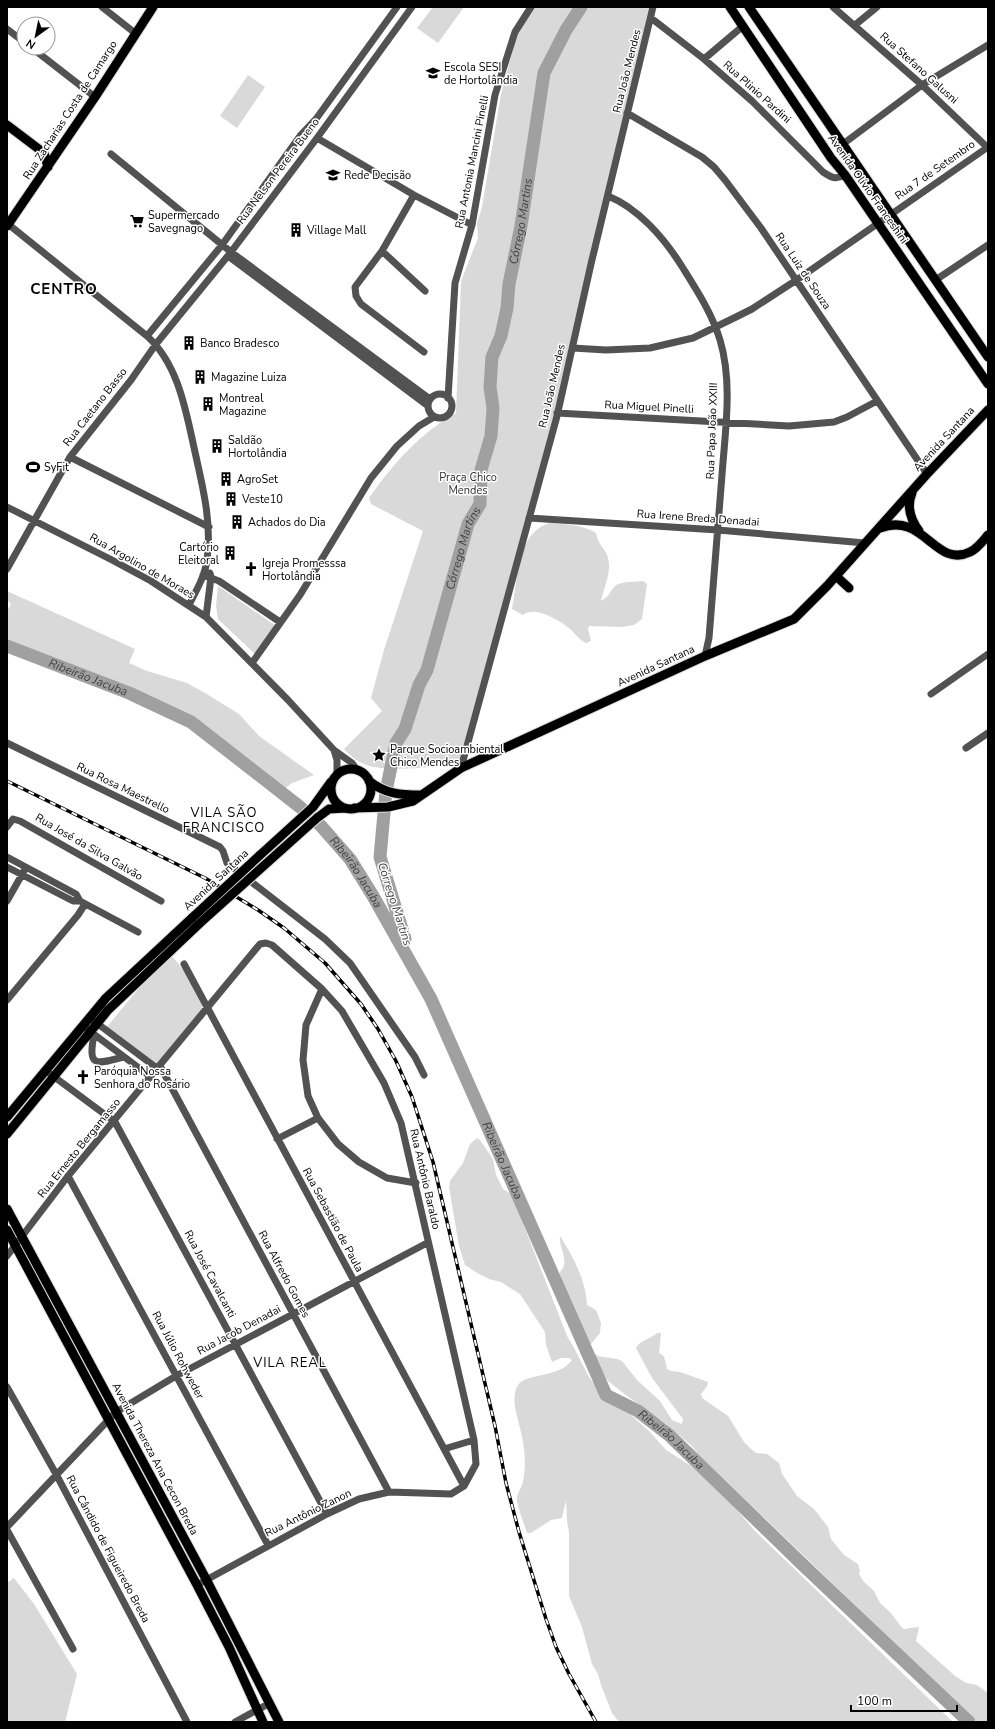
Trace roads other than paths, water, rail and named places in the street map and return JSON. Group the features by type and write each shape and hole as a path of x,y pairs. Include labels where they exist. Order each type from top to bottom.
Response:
{"main road":[{"name":"Rua Zacharias Costa de Camargo","path":"7,225 61,148 153,7"},
{"name":"Avenida Olívio Franceshini","path":"730,7 831,158 846,175 988,384"},
{"name":"Avenida Olívio Franceshini","path":"749,7 988,357"},
{"path":"7,124 44,153 48,167"},
{"path":"44,153 61,148"},
{"name":"Avenida Santana","path":"197,920 329,809 384,807 416,799 461,768 705,656 794,619 836,576 927,474 988,410"},
{"name":"Avenida Santana","path":"917,485 911,496 909,508 911,517 920,533"},
{"name":"Avenida Santana","path":"878,529 897,524 912,528 944,552 953,555 962,555 971,552 988,535"},
{"path":"836,576 849,588"},
{"path":"347,769 358,771 365,775 369,782 370,793 367,800 361,806 350,808 334,800 331,790 334,778 347,769"},
{"name":"Avenida Santana","path":"170,946 317,803 334,778"},
{"path":"369,782 381,790 391,793 421,795"},
{"path":"7,1117 106,998 170,946"},
{"path":"7,1134 92,1033 96,1023 170,946"},
{"name":"Avenida Thereza Ana Cecon Breda","path":"7,1209 206,1579 279,1722"},
{"name":"Avenida Thereza Ana Cecon Breda","path":"7,1230 197,1585 229,1647 263,1722"}],"street":[{"path":"102,7 135,33"},
{"name":"Rua Nelson Pereira Bueno","path":"147,336 222,245 300,136 316,119 397,7"},
{"name":"Rua Nelson Pereira Bueno","path":"156,344 229,254 317,138 412,7"},
{"name":"Rua Antonia Mancini Pinelli","path":"448,398 455,283 472,225 496,95 515,32 531,7"},
{"name":"Rua João Mendes","path":"461,768 557,413 653,7"},
{"name":"Rua Stefano Galusni","path":"833,7 922,85 988,147"},
{"path":"854,25 877,7"},
{"name":"Rua Plinio Pardini","path":"651,18 704,59 768,116 823,172 831,178 838,179 846,175"},
{"path":"704,59 743,26"},
{"path":"7,29 16,36"},
{"path":"842,144 922,85 988,45"},
{"path":"42,56 95,97"},
{"name":"Rua Luiz de Souza","path":"627,113 702,157 714,167 761,228 795,281 927,474"},
{"path":"317,138 414,195 472,225"},
{"name":"Rua 7 de Setembro","path":"572,348 606,350 650,348 693,338 752,309 795,281 988,147"},
{"path":"111,154 222,245 229,254 429,403"},
{"path":"414,195 382,252 355,287 356,296 361,304 424,352"},
{"name":"Rua Papa João XXIII","path":"608,196 619,200 635,212 673,252 701,298 715,326 725,364 726,422 709,638 705,656"},
{"path":"7,225 156,344 173,374 184,406 207,507 206,617"},
{"path":"936,280 988,245"},
{"path":"382,252 425,291"},
{"name":"Rua Caetano Basso","path":"7,569 33,520 70,457 131,380 156,344"},
{"path":"440,394 448,398 452,406 449,414 442,418 434,416 429,410 429,403 440,394"},
{"name":"Rua Miguel Pinelli","path":"557,413 789,426 827,423 848,417 877,401"},
{"path":"252,663 300,595 371,478 396,446 419,426 434,416"},
{"path":"70,457 208,527"},
{"name":"Rua Argolino de Moraes","path":"7,507 112,560 189,605 206,617 252,663 334,750 352,764 358,771"},
{"name":"Rua Irene Breda Denadai","path":"529,518 718,530 865,543"},
{"path":"207,576 219,581 280,622"},
{"path":"189,605 207,576"},
{"path":"709,638 716,652"},
{"path":"930,694 988,654"},
{"path":"966,748 988,733"},
{"name":"Rua Rosa Maestrello","path":"7,743 220,847 226,856 227,863 299,917 350,963 415,1057 424,1075"},
{"path":"334,750 337,760 334,778"},
{"name":"Rua José da Silva Galvão","path":"7,827 13,819 20,821 161,901"},
{"path":"7,857 76,894 83,902 138,932"},
{"path":"7,867 73,901 83,902"},
{"path":"7,901 26,868"},
{"path":"7,1000 78,915 83,902"},
{"name":"Rua Antônio Baraldo","path":"260,944 266,943 272,945 322,989 342,1011 384,1083 401,1123 474,1440 476,1464 464,1486"},
{"name":"Rua Ernesto Bergamasso","path":"7,1256 23,1237 68,1176 115,1122 260,944"},
{"name":"Rua Sebastião de Paula","path":"184,964 464,1486"},
{"path":"322,989 306,1025 303,1060 308,1096 318,1118 338,1144 359,1162 387,1178 416,1183"},
{"path":"88,1018 159,1068"},
{"path":"82,1026 151,1077"},
{"path":"92,1033 91,1051 95,1061 103,1063 124,1057"},
{"name":"Rua Alfredo Gomes","path":"159,1068 389,1492"},
{"name":"Rua José Cavalcanti","path":"45,1070 115,1122 326,1514"},
{"path":"277,1139 318,1118"},
{"name":"Rua Júlio Rohweder","path":"68,1176 268,1545"},
{"name":"Rua Jacob Denadai","path":"7,1529 56,1474 116,1412 176,1376 428,1243"},
{"name":"Rua Cândido de Figueiredo Breda","path":"7,1388 56,1474 187,1722"},
{"path":"444,1449 474,1440"},
{"name":"Rua Antônio Zanon","path":"197,1585 326,1514 359,1500 389,1492 451,1494 464,1486"},
{"path":"7,1529 73,1649"},
{"path":"235,1722 270,1704"}],"waterway":[{"name":"Córrego Martins","path":"405,939 380,857 386,791 396,743 405,729 419,685 427,670 468,524 480,504 481,470 491,436 493,408 490,387 492,357 501,336 507,308 509,284 521,226 544,73 566,30 581,7"},
{"name":"Ribeirão Jacuba","path":"7,646 129,693 191,722 300,807 321,826 350,859 373,896 431,999 606,1395 638,1411 669,1435 803,1565 969,1722"}],"railway":[{"path":"7,781 205,878 258,910 284,928 325,963 361,1004 378,1029 396,1061 412,1097 433,1162 495,1426 506,1483 519,1532 546,1619 556,1647 569,1674 596,1722"}],"place":[{"name":"Escola SESI de Hortolândia","path":"433,73"},
{"name":"Rede Decisão","path":"333,175"},
{"name":"Supermercado Savegnago","path":"137,221"},
{"name":"Village Mall","path":"296,230"},
{"name":"Banco Bradesco","path":"189,343"},
{"name":"Magazine Luiza","path":"200,377"},
{"name":"Montreal Magazine","path":"208,404"},
{"name":"Saldão Hortolândia","path":"217,446"},
{"name":"SyFit","path":"33,467"},
{"name":"AgroSet","path":"226,479"},
{"name":"Veste10","path":"231,499"},
{"name":"Achados do Dia","path":"237,522"},
{"name":"Cartório Eleitoral","path":"230,553"},
{"name":"Igreja Promesssa Hortolândia","path":"251,569"},
{"name":"Parque Socioambiental Chico Mendes","path":"379,755"},
{"name":"Paróquia Nossa Senhora do Rosário","path":"83,1077"}],"district":[{"name":"CENTRO","path":"64,289"},
{"name":"VILA SÃO FRANCISCO","path":"224,820"},
{"name":"VILA REAL","path":"290,1363"}],"park label":[{"name":"Praça Chico Mendes","path":"468,483"}]}
